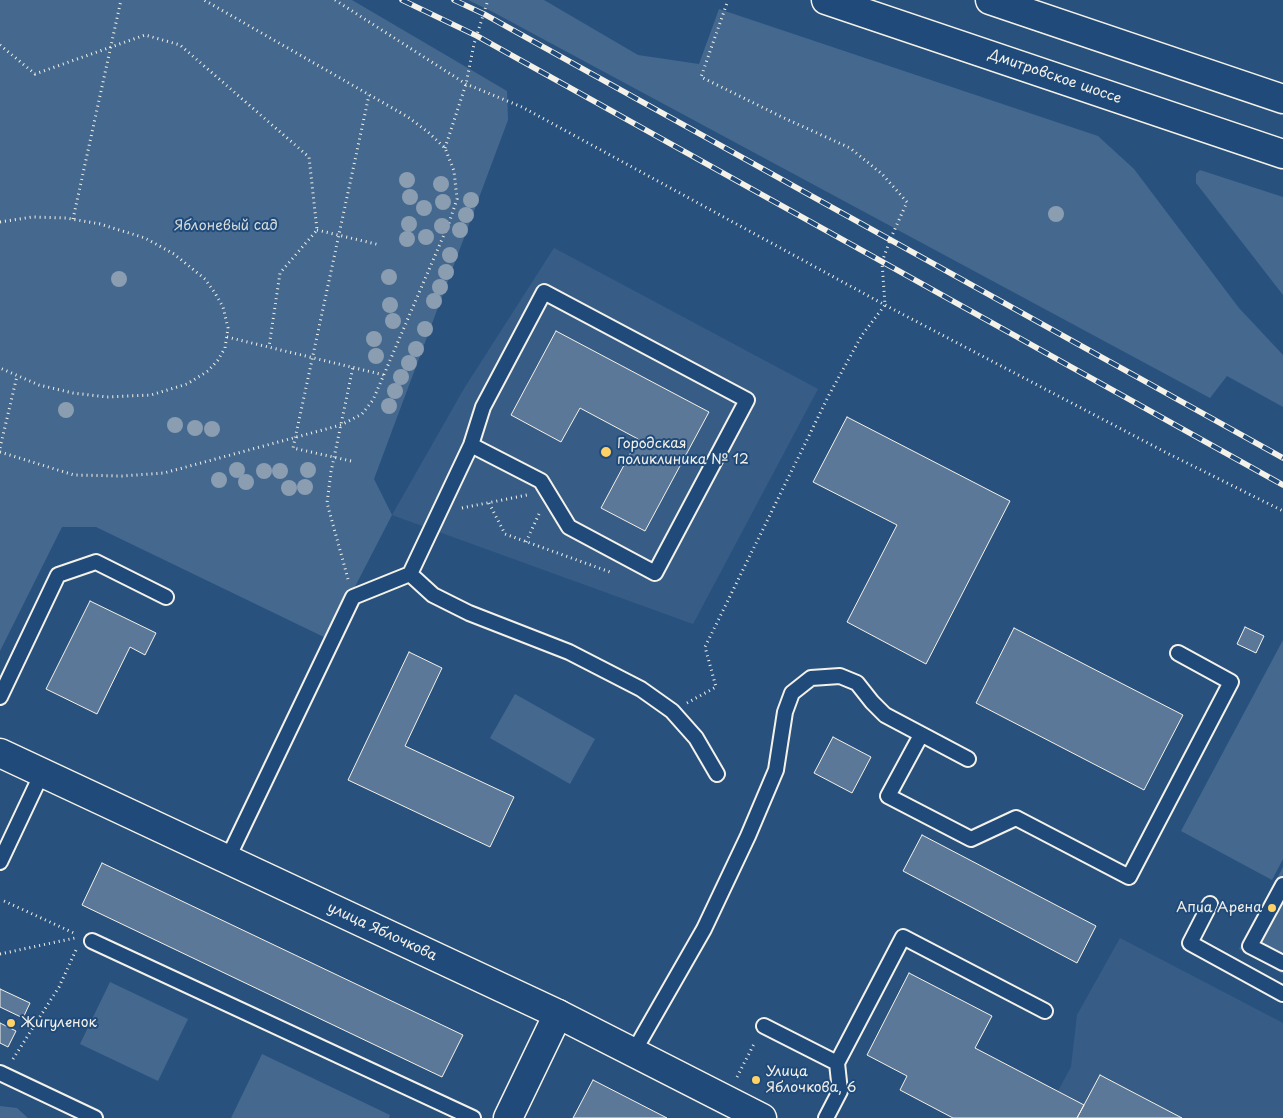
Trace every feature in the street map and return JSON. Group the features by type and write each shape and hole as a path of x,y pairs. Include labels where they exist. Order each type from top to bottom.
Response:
{"street":[{"name":"Дмитровское шоссе","path":"826,0 1283,154"},
{"path":"990,0 1283,99"},
{"name":"улица Яблочкова","path":"0,753 558,1014 762,1118"},
{"path":"508,1118 558,1014"}],"lane":[{"path":"227,860 354,596 410,574 471,445 483,407 544,292 747,400 655,573 569,527 541,481 471,445"},
{"path":"0,697 58,575 96,562 166,597"},
{"path":"410,574 433,595 469,613 569,652 641,689 672,711 696,738 717,774"},
{"path":"922,735 888,796 970,839 1016,818 1129,877 1232,682 1178,653"},
{"path":"633,1053 704,930 748,836 776,770 785,712 792,693 811,678 840,676 857,683 885,715 968,759"},
{"path":"0,862 42,773"},
{"path":"1283,885 1250,946 1283,963"},
{"path":"1210,904 1190,943 1283,994"},
{"path":"826,1118 840,1091 837,1063 903,937 1045,1011"},
{"path":"87,939 473,1118"},
{"path":"764,1026 837,1063"},
{"path":"2,1073 94,1118"}],"path":[{"path":"73,219 121,0"},
{"path":"17,376 0,450 74,475 122,476 164,472 341,425 362,414 373,400 449,223 457,199 454,171 445,148 408,117 204,0"},
{"path":"335,0 466,84 522,107 885,305 1165,452 1283,511"},
{"path":"445,148 466,84 474,44 488,0"},
{"path":"672,711 716,687 705,647 829,395 862,335 885,305 882,262 907,202 882,174 850,148 701,77 727,4"},
{"path":"0,46 35,74 145,35 180,44 308,157 318,230 280,273 268,347"},
{"path":"352,461 293,448 369,95"},
{"path":"0,222 32,217 73,219 123,230 155,243 182,260 204,279 215,292 226,314 228,328 225,348 218,360 202,376 179,387 151,395 118,398 84,395 50,388 0,368"},
{"path":"318,230 380,245"},
{"path":"227,337 384,375"},
{"path":"353,368 334,457 327,503 354,596"},
{"path":"439,513 548,492"},
{"path":"526,542 548,492"},
{"path":"489,503 505,534 618,575"},
{"path":"4,901 87,939"},
{"path":"0,954 87,939"},
{"path":"2,1073 59,987 87,939"},
{"path":"725,1100 764,1026"}],"shaded area":[{"name":"Городская поликлиника № 12","path":"554,248 818,389 693,624 392,515 465,387"},
{"path":"1120,938 1283,1023 1283,1118 1077,1118 1084,1105 1058,1091 1071,1067 1077,1015"}],"green space":[{"name":"Яблоневый сад","path":"0,0 352,0 507,91 508,120 374,479 392,515 328,639 96,527 62,527 0,651"},
{"path":"468,0 544,0 638,55 699,64 719,9 1098,136 1134,169 1239,308 1283,355 1283,407 1227,376 1210,398"},
{"path":"1200,170 1283,197 1283,295 1196,183 1196,174"},
{"path":"1283,640 1283,859 1272,880 1181,831"},
{"path":"515,694 595,739 570,784 490,738"},
{"name":"Апиа Арена","path":"1283,867 1283,974 1239,949"},
{"path":"110,982 188,1019 158,1081 80,1044"},
{"path":"262,1054 390,1115 389,1118 231,1118"},
{"path":"0,1106 17,1108 28,1118 0,1118"}],"building":[{"path":"556,331 709,412 645,531 601,508 638,439 580,408 561,442 511,415"},
{"path":"847,417 1010,501 926,664 847,622 897,525 813,482"},
{"path":"90,601 156,633 145,655 130,647 97,714 46,689"},
{"path":"1245,627 1264,636 1256,653 1237,644"},
{"path":"1014,628 1183,715 1144,790 976,703"},
{"path":"409,652 442,668 405,746 514,797 490,847 348,780"},
{"path":"833,737 871,757 852,793 814,773"},
{"path":"922,835 1096,926 1077,963 903,871"},
{"path":"102,863 463,1035 442,1077 82,905"},
{"path":"909,973 992,1016 975,1048 1084,1105 1077,1118 953,1118 900,1090 907,1076 867,1055"},
{"path":"0,989 30,1003 23,1018 0,1007"},
{"path":"0,1023 16,1031 8,1047 0,1043"},
{"path":"1100,1075 1182,1118 1077,1118"},
{"path":"593,1080 667,1118 573,1118"}],"railway":[{"path":"402,0 477,36 1283,485"},
{"path":"454,0 484,14 1283,458"}],"place":[{"name":"Городская поликлиника № 12","path":"606,452"},
{"name":"Апиа Арена","path":"1272,908"},
{"name":"Жигуленок","path":"11,1023"},
{"name":"Улица Яблочкова, 6","path":"756,1080"}]}
